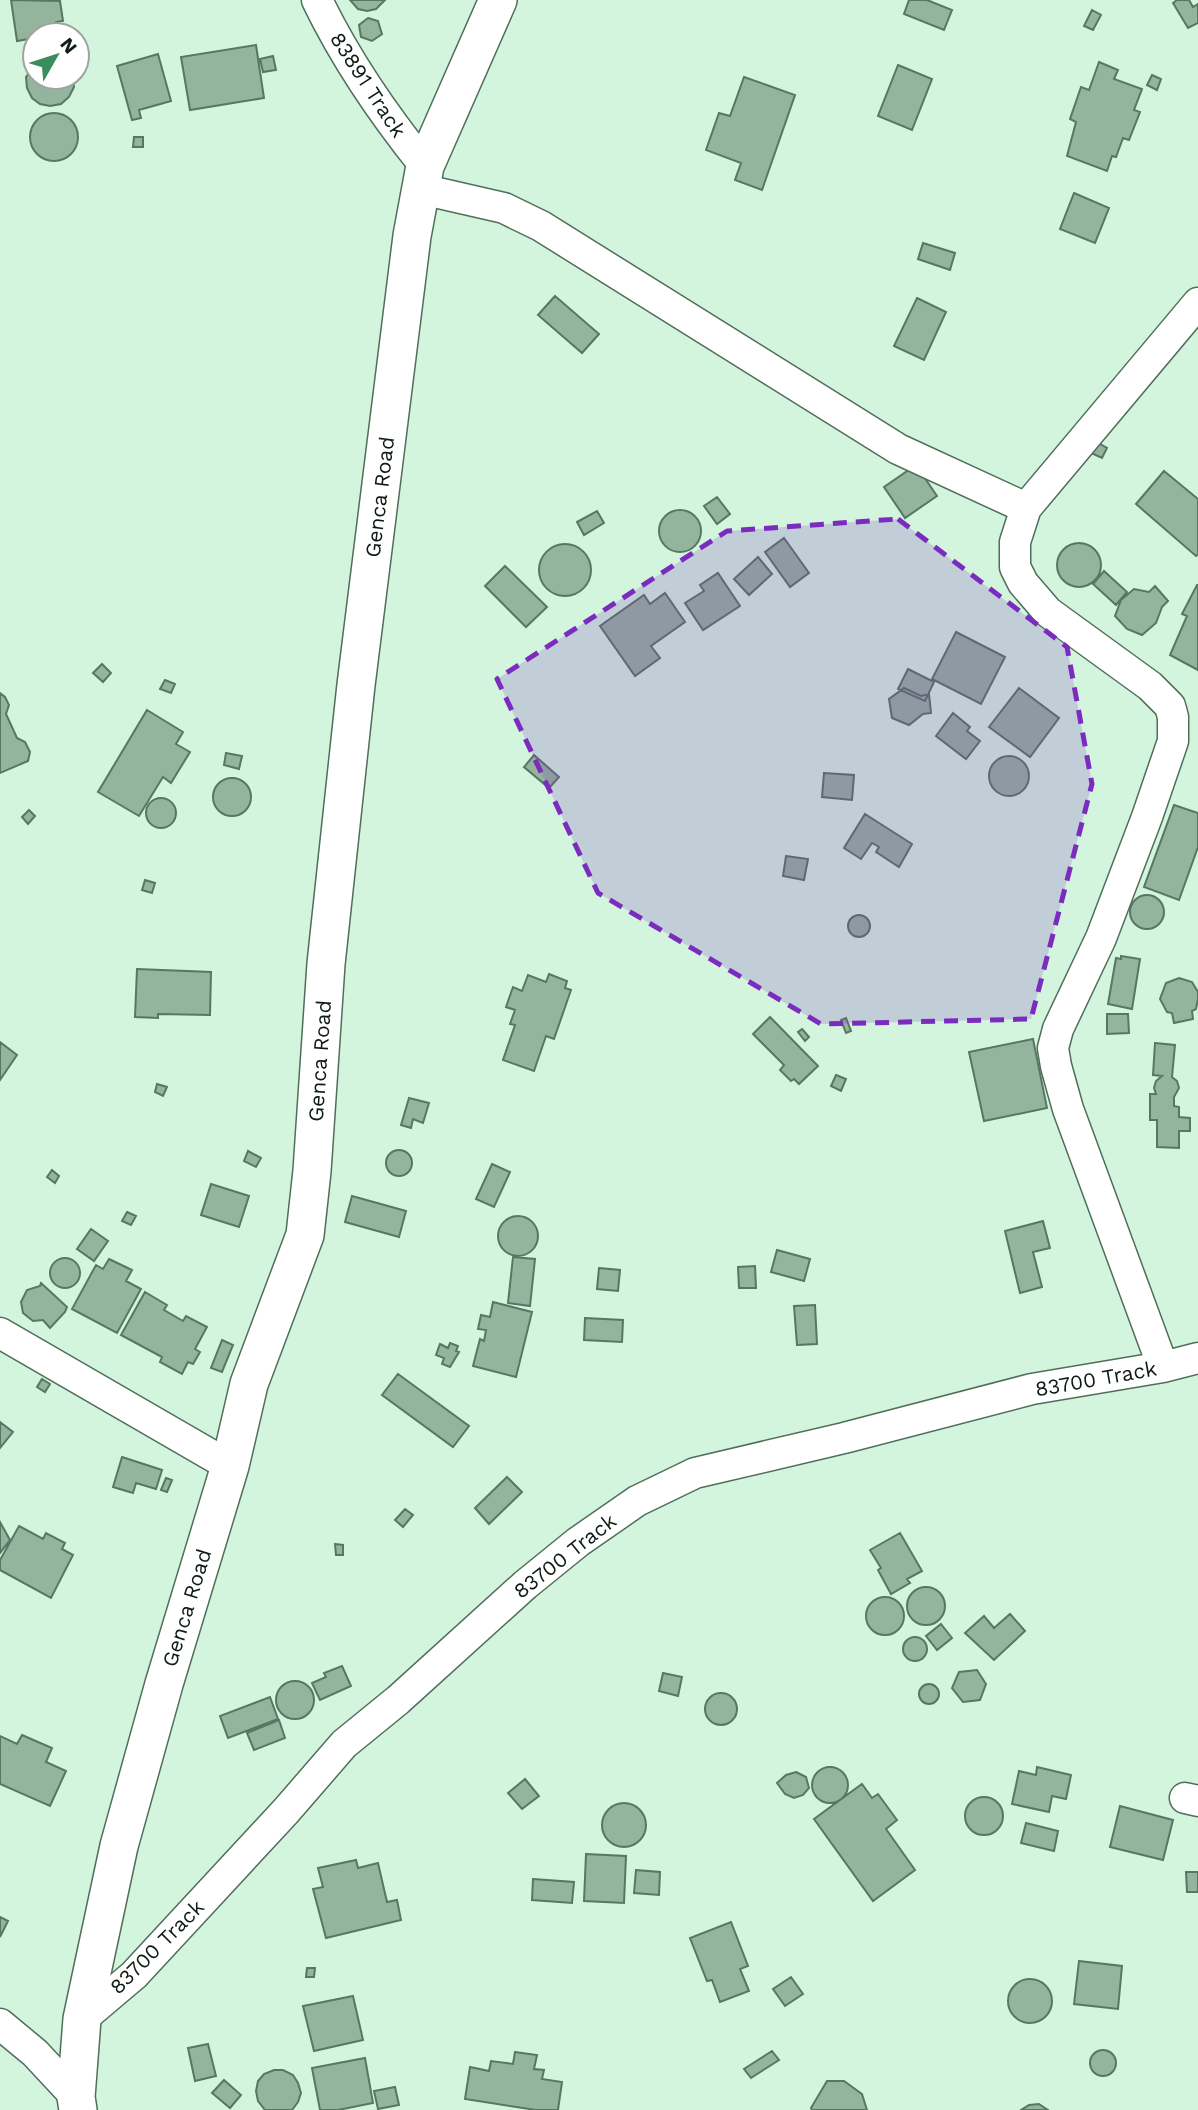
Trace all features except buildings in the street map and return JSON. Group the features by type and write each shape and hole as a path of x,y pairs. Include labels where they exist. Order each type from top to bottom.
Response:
{"street":[{"name":"83891 Track","path":"317,0 340,46 423,177"},
{"name":"Genca Road","path":"77,2103 82,2019 119,1846 164,1684 230,1466 249,1384 305,1235 326,964 356,685 412,236 423,177 498,0"},
{"path":"423,177 504,208 541,226 898,449 1026,508"},
{"path":"1163,1367 1068,1109 1053,1048 1058,1029 1101,937 1147,817 1173,741 1173,717 1170,706 1150,686 1048,612 1023,583 1015,567 1016,542 1026,508 1198,303"},
{"path":"0,1333 230,1466"},
{"name":"83700 Track","path":"82,2019 134,1975 286,1811 344,1744 398,1700 525,1584 578,1542 638,1502 695,1473 1032,1389 1163,1367 1198,1358"},
{"path":"0,2024 35,2053 77,2103"}],"highlighted area":[{"path":"898,519 1067,647 1092,784 1031,1019 821,1024 598,893 497,679 727,531"}]}
